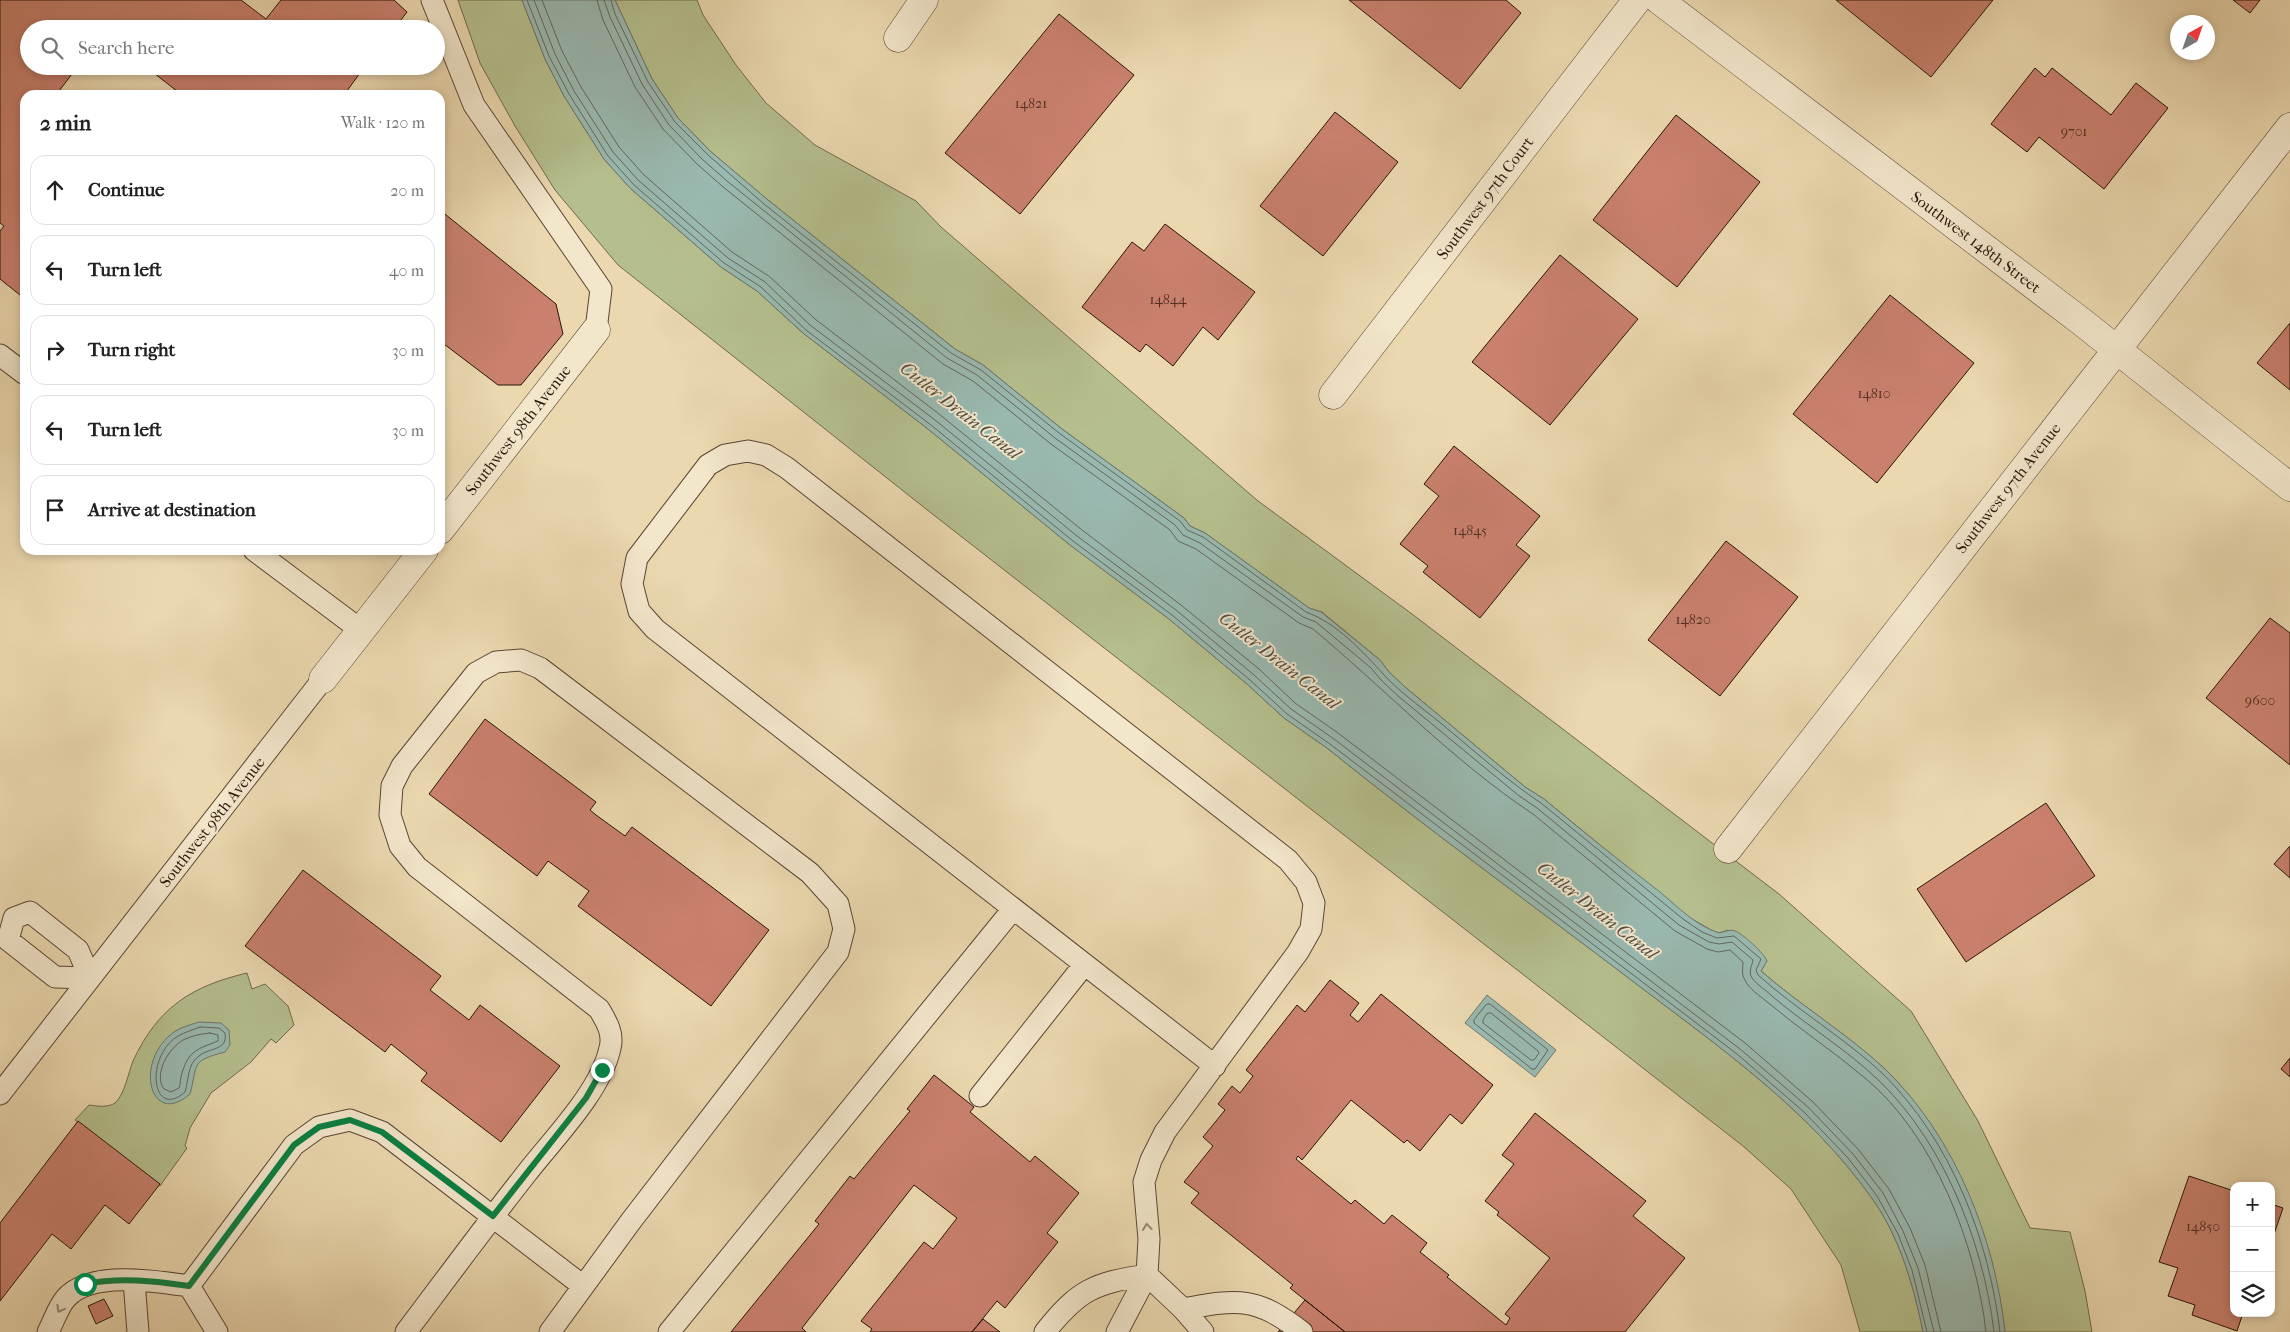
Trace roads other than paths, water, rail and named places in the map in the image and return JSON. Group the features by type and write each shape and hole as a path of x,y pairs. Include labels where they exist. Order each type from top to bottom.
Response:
{"street":[{"path":"898,38 924,0"},
{"name":"Southwest 97th Court","path":"1333,395 1637,0"},
{"name":"Southwest 148th Street","path":"1659,0 2116,349 2290,487"},
{"name":"Southwest 97th Avenue","path":"1728,849 2290,127"},
{"name":"Southwest 98th Avenue","path":"445,524 596,330"},
{"name":"Southwest 98th Avenue","path":"323,679 420,555"}],"lane":[{"path":"432,0 440,20"},
{"path":"445,32 474,105 601,288 596,330"},
{"path":"0,355 20,370"},
{"path":"1118,1332 1147,1275 1149,1239 1144,1182 1151,1160 1165,1132 1215,1066 1298,952 1311,929 1314,903 1306,882 1288,860 787,468 766,455 748,451 725,455 708,465 637,558 632,584 639,611 655,629 1084,966 1215,1066"},
{"path":"261,555 362,631"},
{"path":"406,1332 493,1216 586,1098 602,1070 611,1046 610,1027 599,1009 417,867 400,846 390,815 392,786 402,766 476,673 496,662 521,660 540,668 810,873 838,904 844,929 838,952 550,1332"},
{"name":"Southwest 98th Avenue","path":"0,1094 323,679"},
{"path":"669,1332 1013,909"},
{"path":"980,1096 1084,966"},
{"path":"189,1286 294,1145 319,1127 350,1120 382,1132 583,1286"},
{"path":"1147,1275 1183,1309 1203,1332"},
{"path":"1045,1332 1061,1312 1083,1292 1112,1281 1147,1275"},
{"path":"48,1332 66,1298 85,1284 107,1280 160,1282 189,1286"},
{"path":"134,1281 138,1332"},
{"path":"189,1286 217,1332"},
{"path":"1183,1309 1227,1301 1249,1303 1283,1318 1302,1332"}],"water":[{"name":"Cutler Drain Canal","path":"522,0 615,0 652,79 678,118 710,151 768,200 955,349 983,365 1062,429 1184,518 1190,526 1205,533 1309,608 1321,612 1380,660 1389,672 1405,687 1525,787 1544,799 1688,915 1710,930 1719,933 1729,930 1735,931 1753,944 1767,961 1761,971 1856,1044 1886,1070 1911,1097 1932,1126 1968,1191 1981,1225 1992,1261 2005,1332 1923,1332 1910,1279 1897,1244 1881,1212 1848,1167 1796,1112 1767,1086 1708,1038 1446,841 1327,748 1284,718 1247,684 1169,619 1070,545 928,429 803,333 757,291 721,267 630,188 604,159 564,96 545,59"},
{"path":"1487,995 1556,1050 1535,1077 1465,1023"},
{"path":"199,1022 221,1023 229,1030 230,1045 225,1052 206,1058 197,1065 190,1094 176,1103 165,1103 157,1097 152,1087 150,1074 154,1059 161,1044 174,1032"}]}
